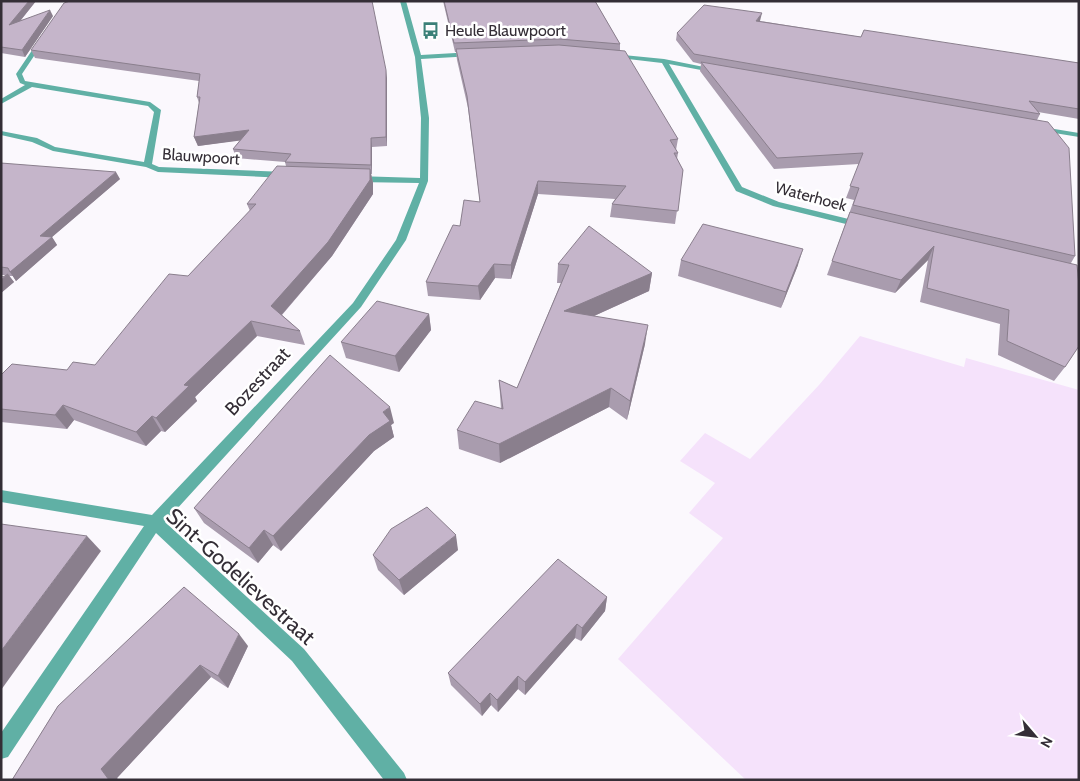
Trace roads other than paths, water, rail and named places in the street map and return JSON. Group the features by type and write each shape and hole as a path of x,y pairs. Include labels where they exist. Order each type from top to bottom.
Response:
{"street":[{"name":"Bozestraat","path":"1,750 155,522 357,305 401,240 424,181 426,118 418,57 403,1"},
{"path":"32,85 22,82 19,74 46,34"},
{"path":"418,57 482,54"},
{"path":"601,55 664,62 729,73"},
{"name":"Waterhoek","path":"664,62 739,189 776,204 871,227"},
{"path":"1,102 32,85"},
{"name":"Blauwpoort","path":"32,85 150,104 158,112 148,165 158,169 297,176"},
{"path":"1030,127 1079,135"},
{"path":"1,133 34,140 53,149 148,165"},
{"path":"347,178 424,181"},
{"name":"Sint-Godelievestraat","path":"1,496 155,522 298,656 397,780"}],"place":[{"name":"Heule Blauwpoort","path":"431,30"}]}
